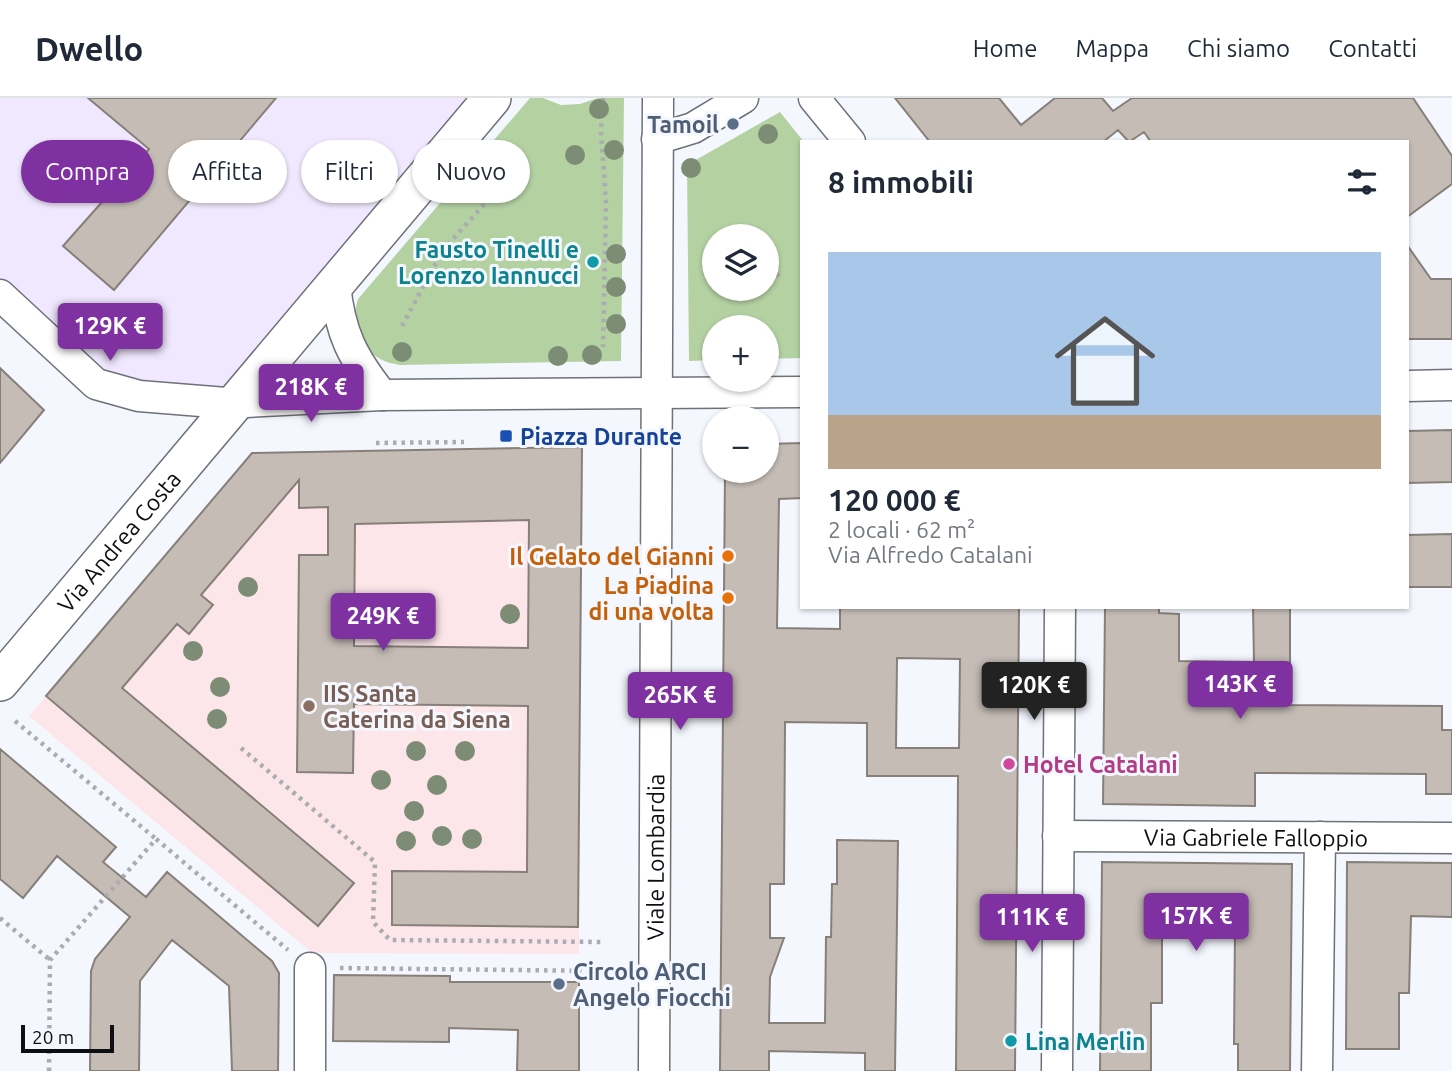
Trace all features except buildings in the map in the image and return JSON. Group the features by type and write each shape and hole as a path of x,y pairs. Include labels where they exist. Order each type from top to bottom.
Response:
{"main road":[{"name":"Via Andrea Costa","path":"0,682 492,98"}],"street":[{"name":"Viale Lombardia","path":"654,1071 658,98"},
{"path":"657,139 693,128 743,98"},
{"path":"814,98 848,140"},
{"path":"335,285 341,330 349,349 382,395"},
{"path":"0,295 90,380 103,388 139,396 237,402 382,395 800,392"},
{"path":"1409,386 1452,385"},
{"path":"1057,1071 1060,609"},
{"name":"Via Gabriele Falloppio","path":"1058,836 1452,838"},
{"path":"1317,1071 1320,837"},
{"path":"310,1071 323,968"}],"path":[{"path":"603,98 601,132 606,202 603,347"},
{"path":"402,326 443,250 485,203"},
{"path":"779,277 781,281"},
{"path":"376,443 464,442"},
{"path":"15,721 156,839 323,968 602,971"},
{"path":"241,748 375,863 373,922 390,940 602,942"},
{"path":"49,1071 50,960 156,839"},
{"path":"0,918 50,960"}],"shaded area":[{"path":"0,98 489,98 454,140 412,140 412,190 235,400 129,391 0,289"},
{"name":"IIS Santa Caterina da Siena","path":"582,447 579,954 312,953 29,716 252,453"}],"green space":[{"path":"530,98 543,98 561,105 580,104 598,98 624,98 621,361 400,365 378,358 362,343 356,323 358,299 440,203 530,203 530,140 494,140"},
{"path":"780,112 802,140 800,140 800,358 779,359 779,315 702,315 702,360 689,361 687,165"}],"place":[{"name":"Tamoil","path":"733,124"},
{"name":"Fausto Tinelli e Lorenzo Iannucci","path":"593,262"},
{"name":"Piazza Durante","path":"506,436"},
{"name":"Il Gelato del Gianni","path":"728,556"},
{"name":"La Piadina di una volta","path":"728,598"},
{"name":"IIS Santa Caterina da Siena","path":"309,706"},
{"name":"Hotel Catalani","path":"1009,764"},
{"name":"Circolo ARCI Angelo Fiocchi","path":"559,984"},
{"name":"Lina Merlin","path":"1011,1041"}]}
